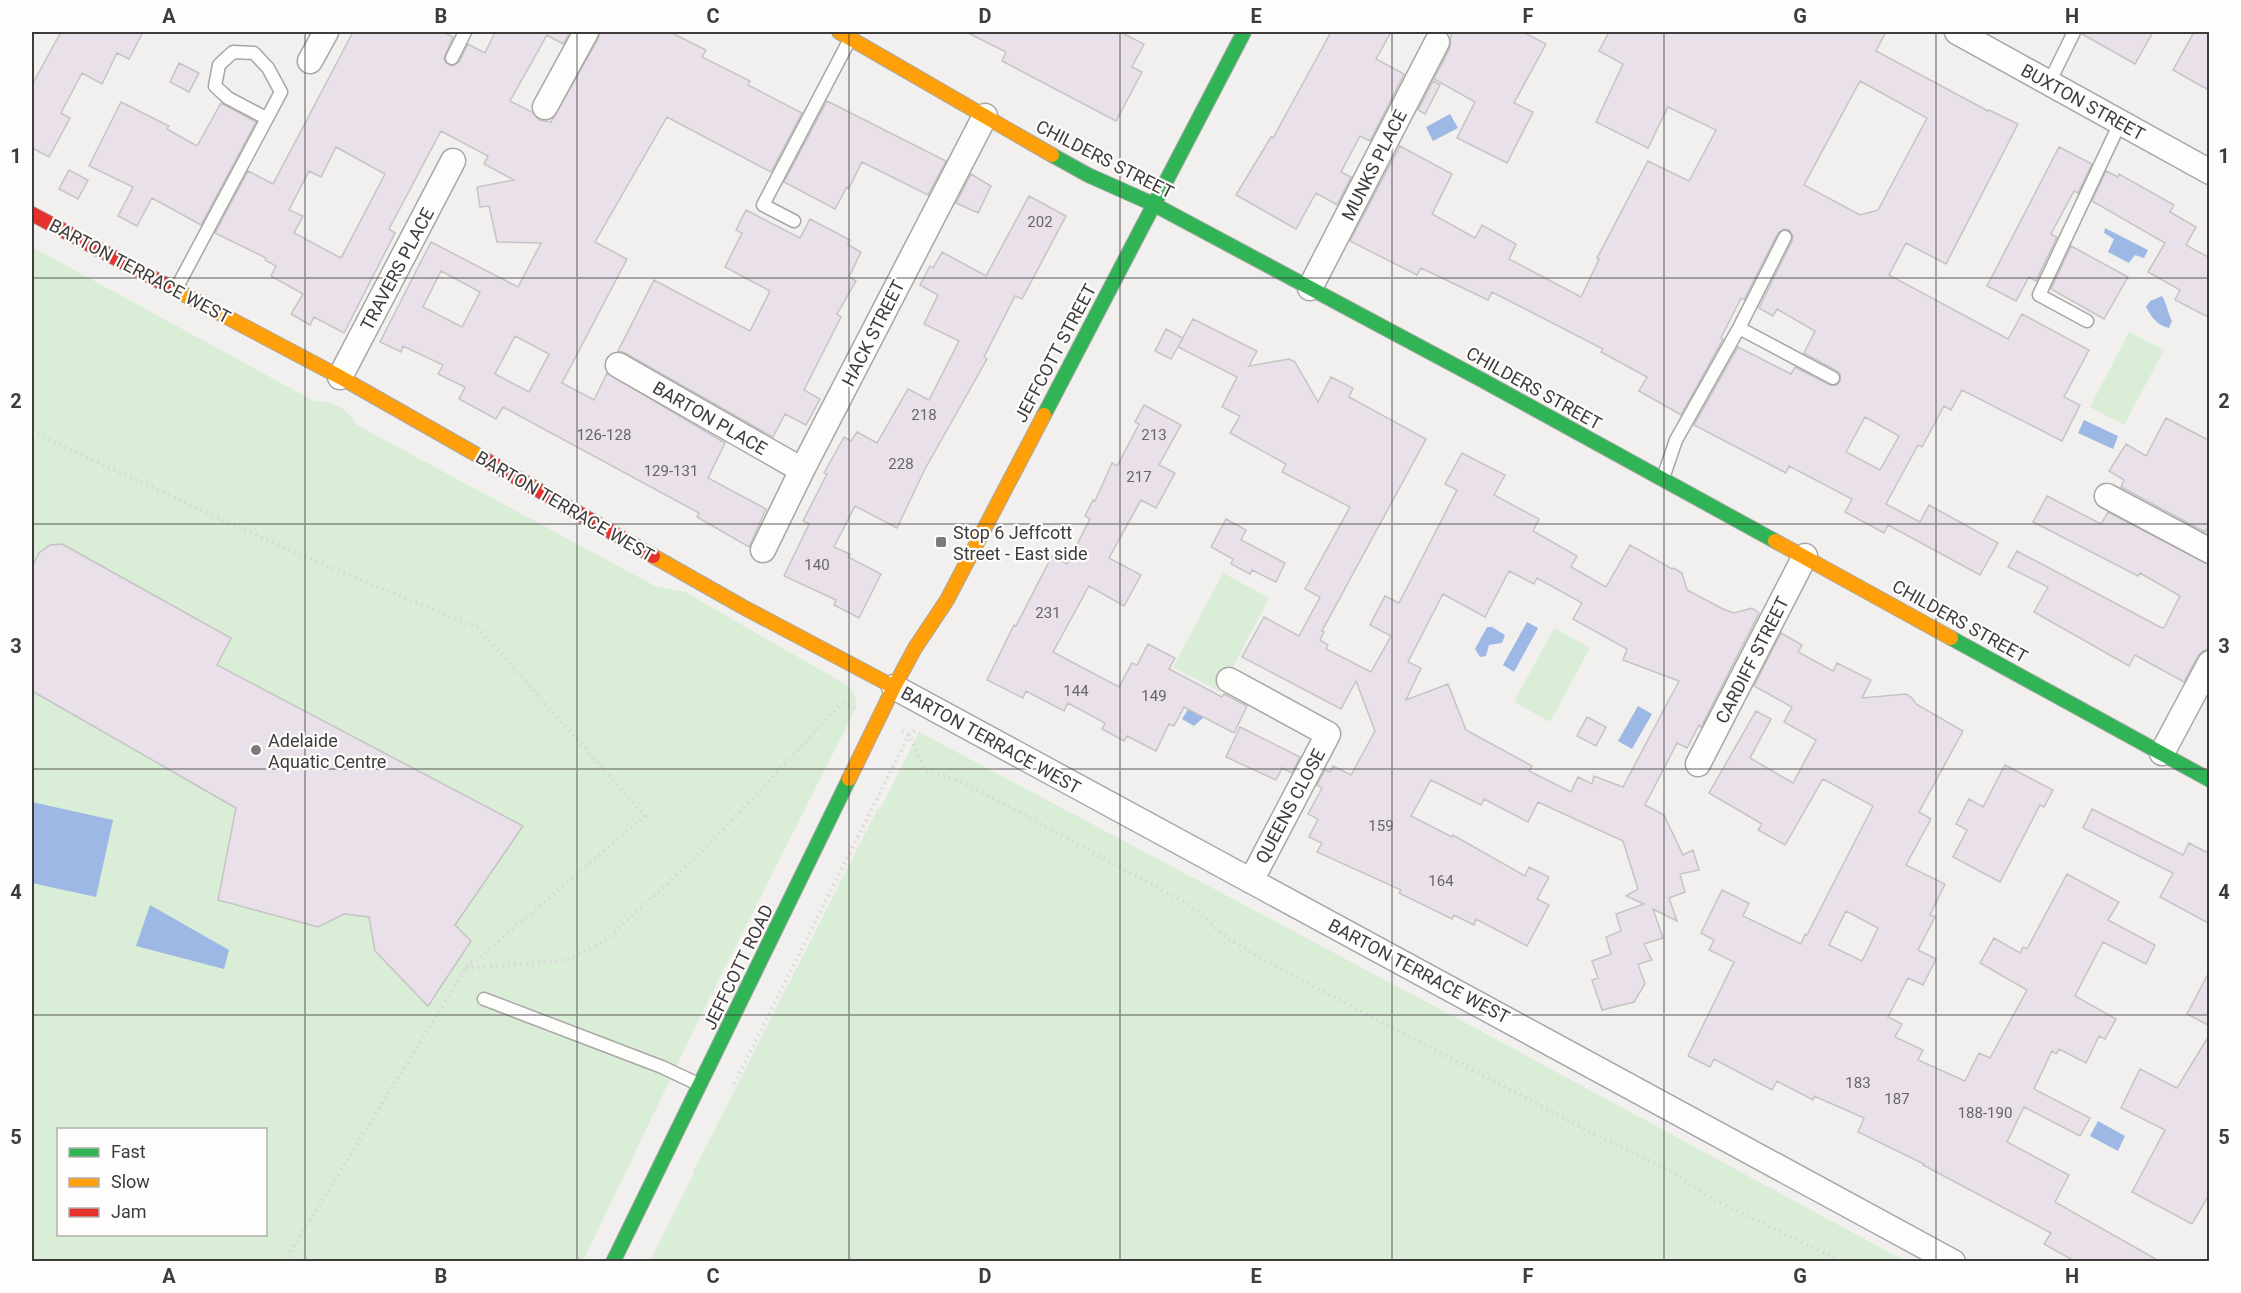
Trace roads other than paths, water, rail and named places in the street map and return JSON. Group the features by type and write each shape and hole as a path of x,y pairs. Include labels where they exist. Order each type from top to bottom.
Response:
{"street":[{"path":"310,61 326,32"},
{"path":"545,107 586,32"},
{"name":"JEFFCOTT STREET","path":"894,687 915,648 947,600 1244,32"},
{"name":"BUXTON STREET","path":"1957,32 2210,172"},
{"name":"CHILDERS STREET","path":"845,34 1088,175 1153,204 1310,288 1805,556 2210,780"},
{"name":"MUNKS PLACE","path":"1310,288 1437,42"},
{"name":"HACK STREET","path":"763,550 985,116"},
{"name":"TRAVERS PLACE","path":"340,377 453,162"},
{"name":"BARTON TERRACE WEST","path":"32,214 340,377 743,607 1953,1262"},
{"name":"BARTON PLACE","path":"618,366 802,470"},
{"path":"2107,496 2210,551"},
{"name":"CARDIFF STREET","path":"1698,764 1805,556"},
{"path":"2162,753 2210,663"},
{"name":"QUEENS CLOSE","path":"1229,680 1328,734 1251,881"},
{"name":"JEFFCOTT ROAD","path":"613,1262 894,687"}],"lane":[{"path":"452,58 465,32"},
{"path":"2049,83 2074,32"},
{"path":"794,221 763,205 845,34"},
{"path":"175,290 281,92 268,68 254,53 233,52 219,65 215,86 228,98 266,118"},
{"path":"2087,321 2039,295 2120,123"},
{"path":"1662,479 1676,441 1739,328 1785,237"},
{"path":"1739,328 1833,378"},
{"path":"484,999 662,1067 700,1085"}],"water":[{"path":"1450,114 1458,128 1433,141 1426,127"},
{"path":"2105,228 2148,250 2144,258 2135,255 2129,263 2108,252 2114,239 2104,233"},
{"path":"2162,296 2172,321 2169,328 2155,320 2146,307 2150,301"},
{"path":"2084,420 2118,436 2113,449 2078,433"},
{"path":"1527,622 1538,628 1514,672 1503,665"},
{"path":"1487,627 1492,627 1505,635 1502,643 1489,645 1486,656 1480,657 1475,649"},
{"path":"1200,690 1215,698 1203,718 1194,726 1182,719"},
{"path":"1638,706 1652,714 1632,749 1618,741"},
{"path":"32,802 113,820 96,897 32,883"},
{"path":"150,905 229,950 224,969 136,946"},
{"path":"2098,1121 2125,1136 2118,1151 2090,1136"}],"place":[{"name":"Stop 6 Jeffcott Street - East side","path":"941,542"},
{"name":"Adelaide Aquatic Centre","path":"256,750"}]}
